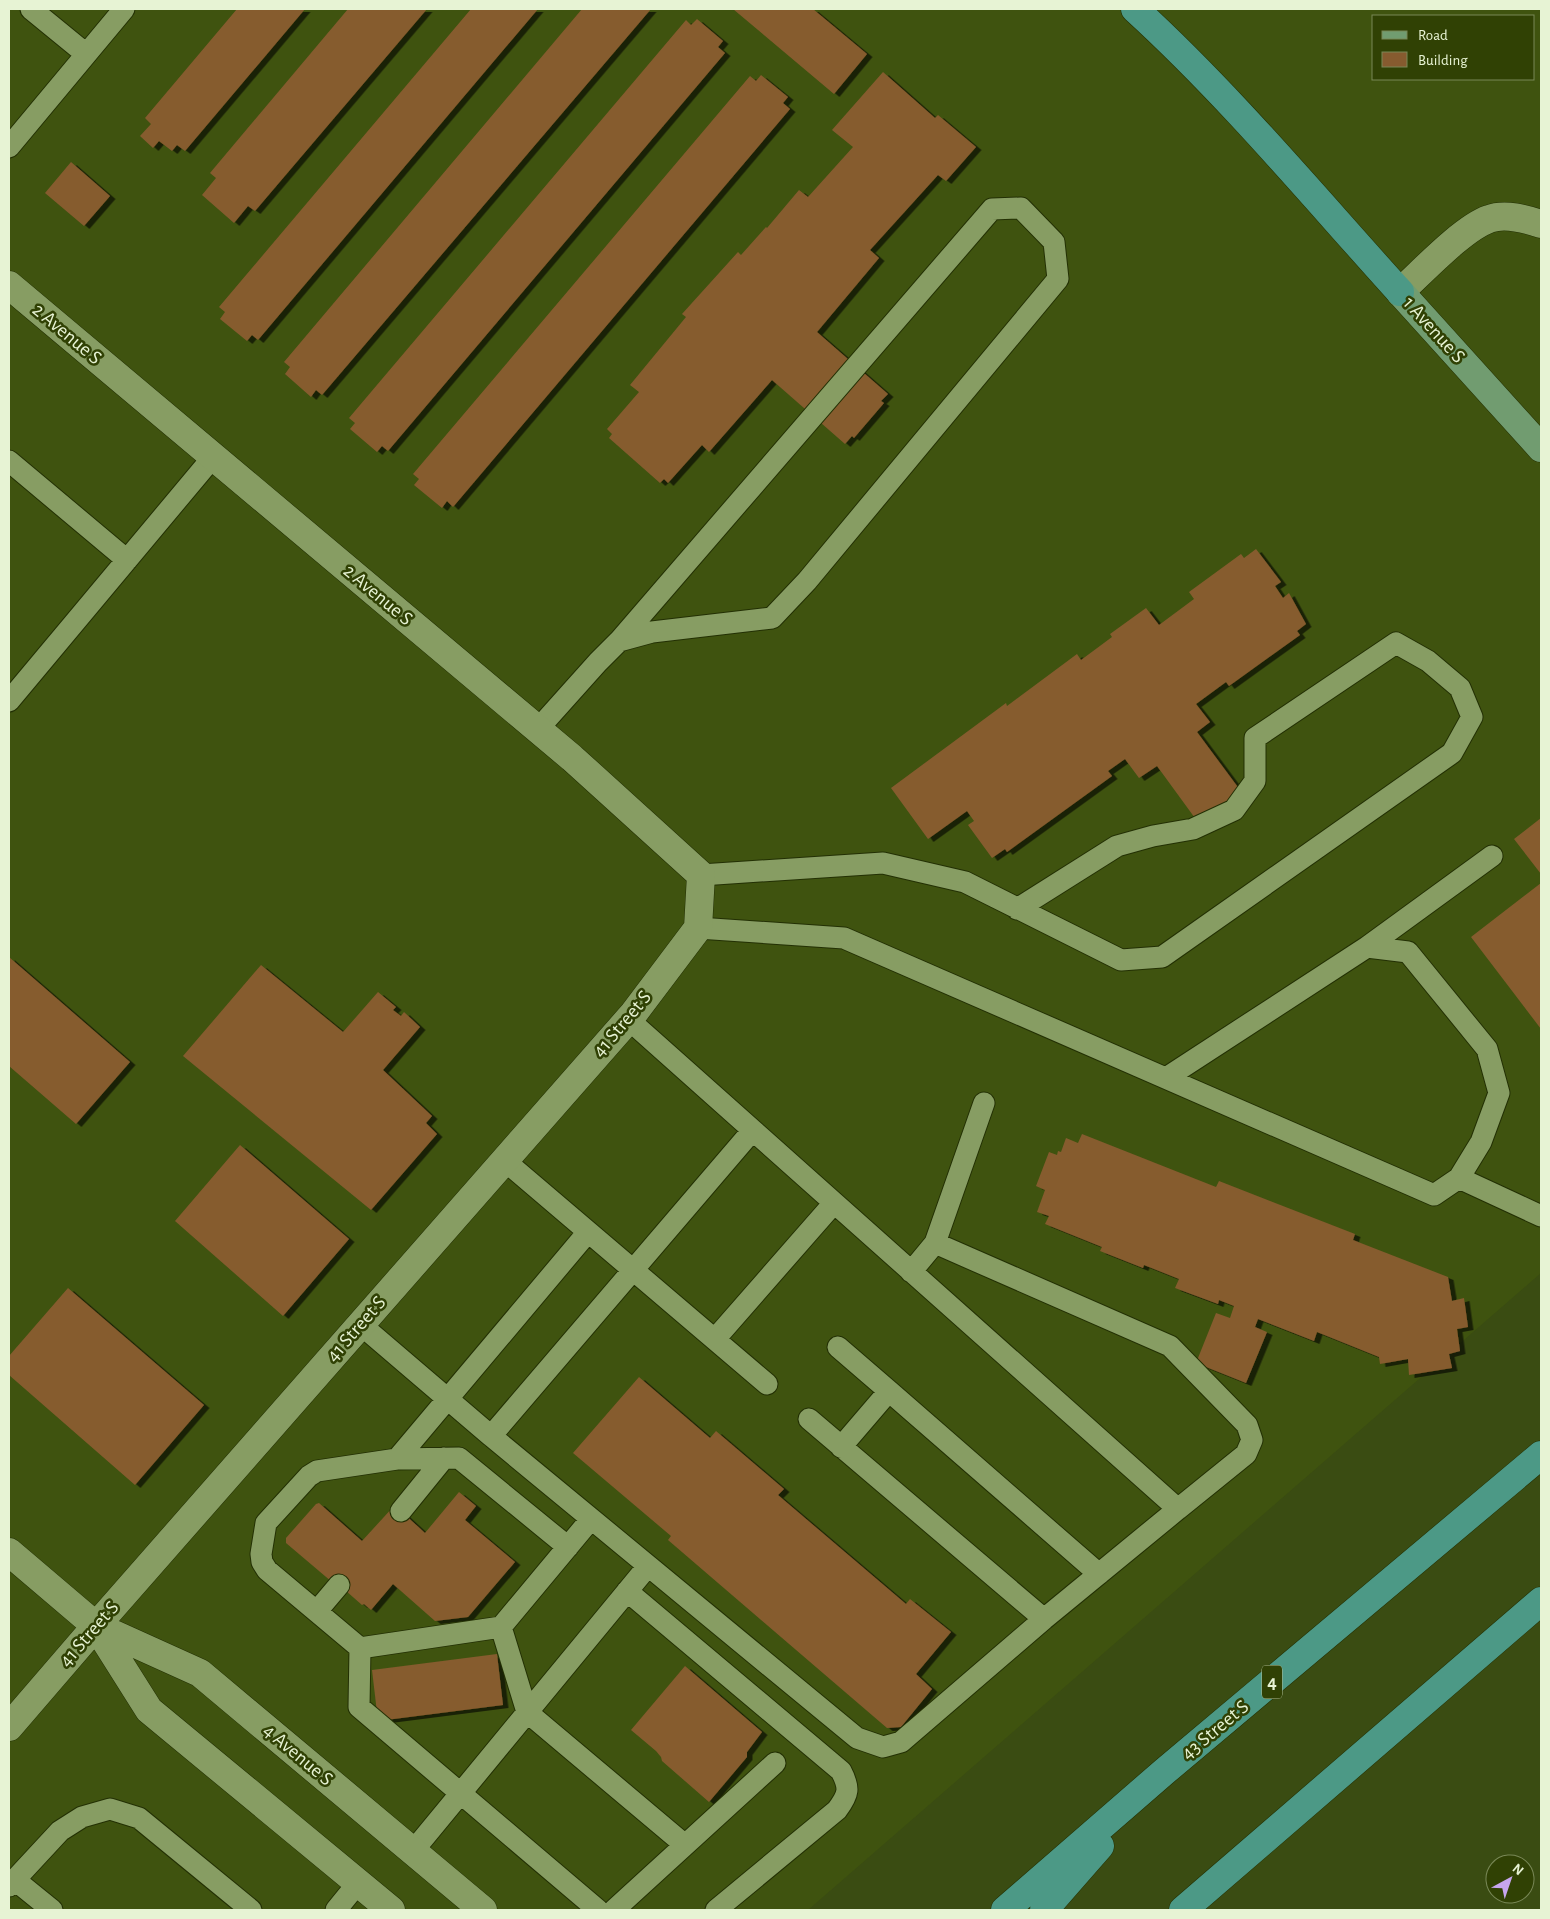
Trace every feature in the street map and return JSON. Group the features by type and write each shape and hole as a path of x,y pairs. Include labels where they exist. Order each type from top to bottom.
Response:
{"highway":[{"path":"1135,9 1160,32 1237,112 1400,292"},
{"name":"43 Street S","path":"1004,1910 1541,1455"},
{"path":"1183,1910 1541,1601"},
{"path":"1044,1910 1166,1771"}],"main road":[{"name":"1 Avenue S","path":"1400,292 1541,448"}],"street":[{"name":"1 Avenue S","path":"1400,292 1469,230 1490,218 1511,216 1541,224"},
{"name":"2 Avenue S","path":"9,285 538,729 701,875"},
{"path":"698,928 701,875"},
{"name":"41 Street S","path":"9,1727 628,1019 698,928"},
{"name":"4 Avenue S","path":"9,1552 96,1626 200,1673 483,1910"},
{"name":"4 Avenue S","path":"96,1626 149,1710 391,1910"}],"lane":[{"path":"31,9 86,54"},
{"path":"12,135 124,9"},
{"path":"538,729 619,641 992,209 1021,208 1054,242 1058,279 807,581 772,618 652,632 619,641"},
{"path":"9,701 213,457"},
{"path":"9,461 127,560"},
{"path":"701,875 883,863 965,882 1121,960 1162,957 1452,752 1472,716 1460,688 1428,661 1396,643 1255,738 1255,781 1234,810 1193,829 1153,836 1117,846 1018,908"},
{"path":"1166,1078 1367,947 1492,856"},
{"path":"698,928 844,938 1434,1195 1459,1178 1480,1142 1499,1093 1487,1049 1408,952 1367,947"},
{"path":"628,1019 1178,1509"},
{"path":"911,1272 935,1243 984,1103"},
{"path":"491,1436 752,1131"},
{"path":"504,1160 767,1384"},
{"path":"1459,1178 1541,1216"},
{"path":"715,1339 834,1203"},
{"path":"397,1459 588,1232"},
{"path":"360,1324 491,1436 857,1738 883,1748 901,1742 1044,1619 1246,1454 1252,1440 1247,1425 1170,1346 935,1243"},
{"path":"838,1347 1099,1574"},
{"path":"841,1447 889,1391"},
{"path":"808,1419 1044,1619"},
{"path":"401,1510 444,1458"},
{"path":"568,1547 459,1458 397,1459 317,1471 309,1476 266,1523 261,1554 262,1562 267,1570 360,1648 501,1627 568,1547 591,1519"},
{"path":"413,1851 648,1566"},
{"path":"317,1611 339,1585"},
{"path":"627,1591 841,1771 848,1784 846,1798 837,1810 716,1910"},
{"path":"501,1627 527,1712 685,1845"},
{"path":"360,1648 359,1707 598,1910"},
{"path":"614,1910 775,1763"},
{"path":"52,1910 12,1883 60,1831 82,1817 110,1809 139,1818 251,1910"},
{"path":"336,1910 358,1883"}],"shaded area":[{"path":"9,9 1541,9 1541,1273 808,1910 9,1910"}],"building":[{"path":"237,9 305,9 185,151 177,145 172,151 159,141 153,148 140,136 151,124 145,118"},
{"path":"348,9 427,9 255,211 248,206 234,223 202,195 216,178 210,173"},
{"path":"471,9 538,9 258,340 252,335 247,341 220,319 225,312 219,307"},
{"path":"582,9 651,9 322,395 316,390 311,397 285,374 290,367 284,362"},
{"path":"733,9 813,9 867,54 834,94"},
{"path":"697,19 723,41 718,47 725,53 388,451 382,446 377,452 350,429 355,423 349,418 686,20 691,25"},
{"path":"883,72 935,118 938,115 976,147 946,181 938,175 870,250 879,258 817,332 888,394 881,401 884,403 854,438 852,436 845,444 772,380 709,452 702,445 668,483 664,479 660,483 609,438 612,434 607,429 639,392 630,385 686,317 682,314 738,252 741,255 799,190 808,197 853,147 832,130"},
{"path":"761,75 788,97 783,103 790,109 453,507 447,501 442,508 414,485 419,479 413,474 750,76 756,81"},
{"path":"71,162 110,196 84,226 45,193"},
{"path":"1256,549 1281,582 1275,586 1283,598 1289,593 1306,624 1297,631 1300,635 1229,686 1226,682 1196,704 1210,722 1197,732 1243,794 1200,825 1157,766 1139,778 1125,759 1108,771 1112,776 1007,852 1005,849 992,858 968,825 974,821 967,811 928,839 891,788 1006,703 1007,706 1077,654 1081,660 1112,637 1110,634 1146,608 1159,625 1194,599 1189,592 1241,554 1244,558"},
{"path":"1541,818 1541,874 1514,839"},
{"path":"1541,883 1541,1029 1471,937"},
{"path":"9,957 130,1062 76,1124 9,1066"},
{"path":"261,965 343,1032 378,992 396,1007 393,1010 401,1016 404,1012 420,1027 383,1070 432,1116 426,1123 437,1134 371,1210 183,1056"},
{"path":"1082,1134 1216,1187 1219,1181 1355,1234 1353,1240 1448,1277 1452,1301 1464,1298 1468,1327 1457,1329 1460,1351 1449,1354 1452,1368 1409,1375 1408,1359 1380,1364 1379,1357 1317,1332 1314,1341 1258,1319 1255,1327 1267,1332 1246,1383 1196,1363 1216,1313 1230,1318 1234,1306 1219,1300 1218,1304 1175,1288 1179,1279 1144,1265 1143,1268 1100,1251 1102,1247 1045,1224 1049,1216 1037,1212 1045,1190 1036,1186 1049,1152 1057,1155 1058,1151 1061,1152 1066,1138 1078,1143"},
{"path":"240,1145 349,1239 283,1316 175,1221"},
{"path":"68,1288 204,1405 135,1485 9,1375 9,1356"},
{"path":"639,1377 710,1438 716,1431 784,1489 778,1495 906,1604 910,1599 951,1632 916,1674 932,1689 901,1727 887,1728 668,1540 671,1536 573,1453"},
{"path":"459,1492 476,1506 465,1520 515,1562 468,1617 435,1621 393,1584 371,1610 364,1604 362,1605 337,1583 332,1582 286,1543 286,1538 319,1503 362,1541 394,1506 425,1533"},
{"path":"497,1654 503,1705 378,1721 372,1670"},
{"path":"685,1666 762,1732 747,1752 747,1757 709,1802 662,1761 656,1751 631,1730"}]}
